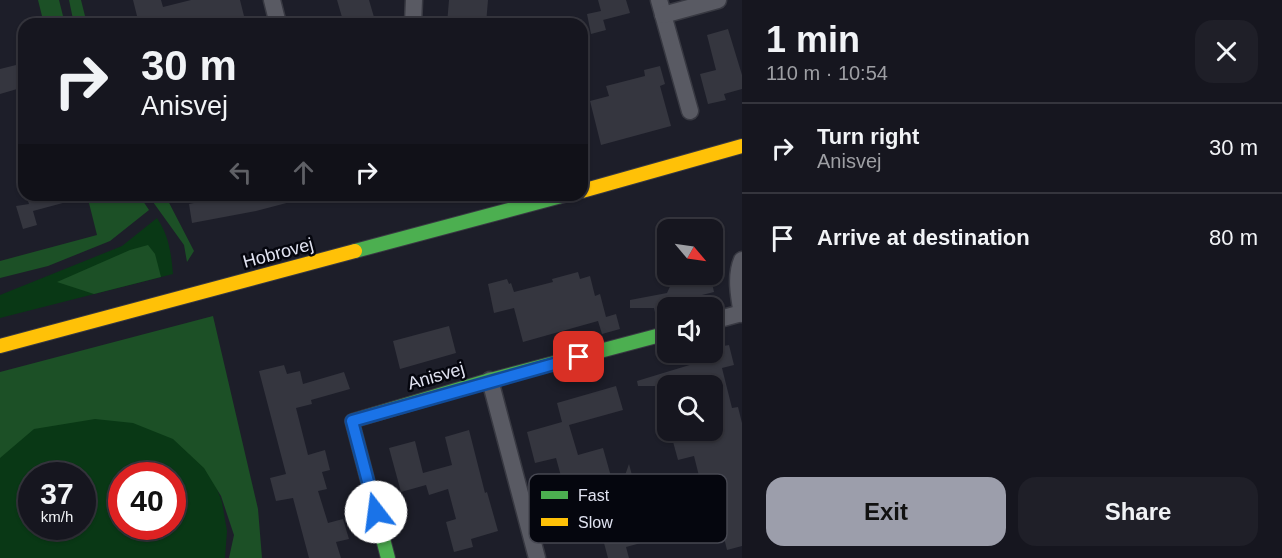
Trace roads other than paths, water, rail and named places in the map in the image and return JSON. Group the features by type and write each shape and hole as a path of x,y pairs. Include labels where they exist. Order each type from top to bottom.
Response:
{"main road":[{"path":"588,188 742,146"},
{"path":"701,159 742,152"},
{"name":"Hobrovej","path":"0,346 543,201"},
{"name":"Anisvej","path":"388,558 352,421 490,380 657,336"}],"street":[{"path":"272,0 276,18"},
{"path":"413,18 414,0"},
{"path":"690,111 661,8 718,0"},
{"path":"723,318 742,314 738,284 742,260"},
{"path":"490,380 529,528"},
{"path":"533,543 537,558"}]}
